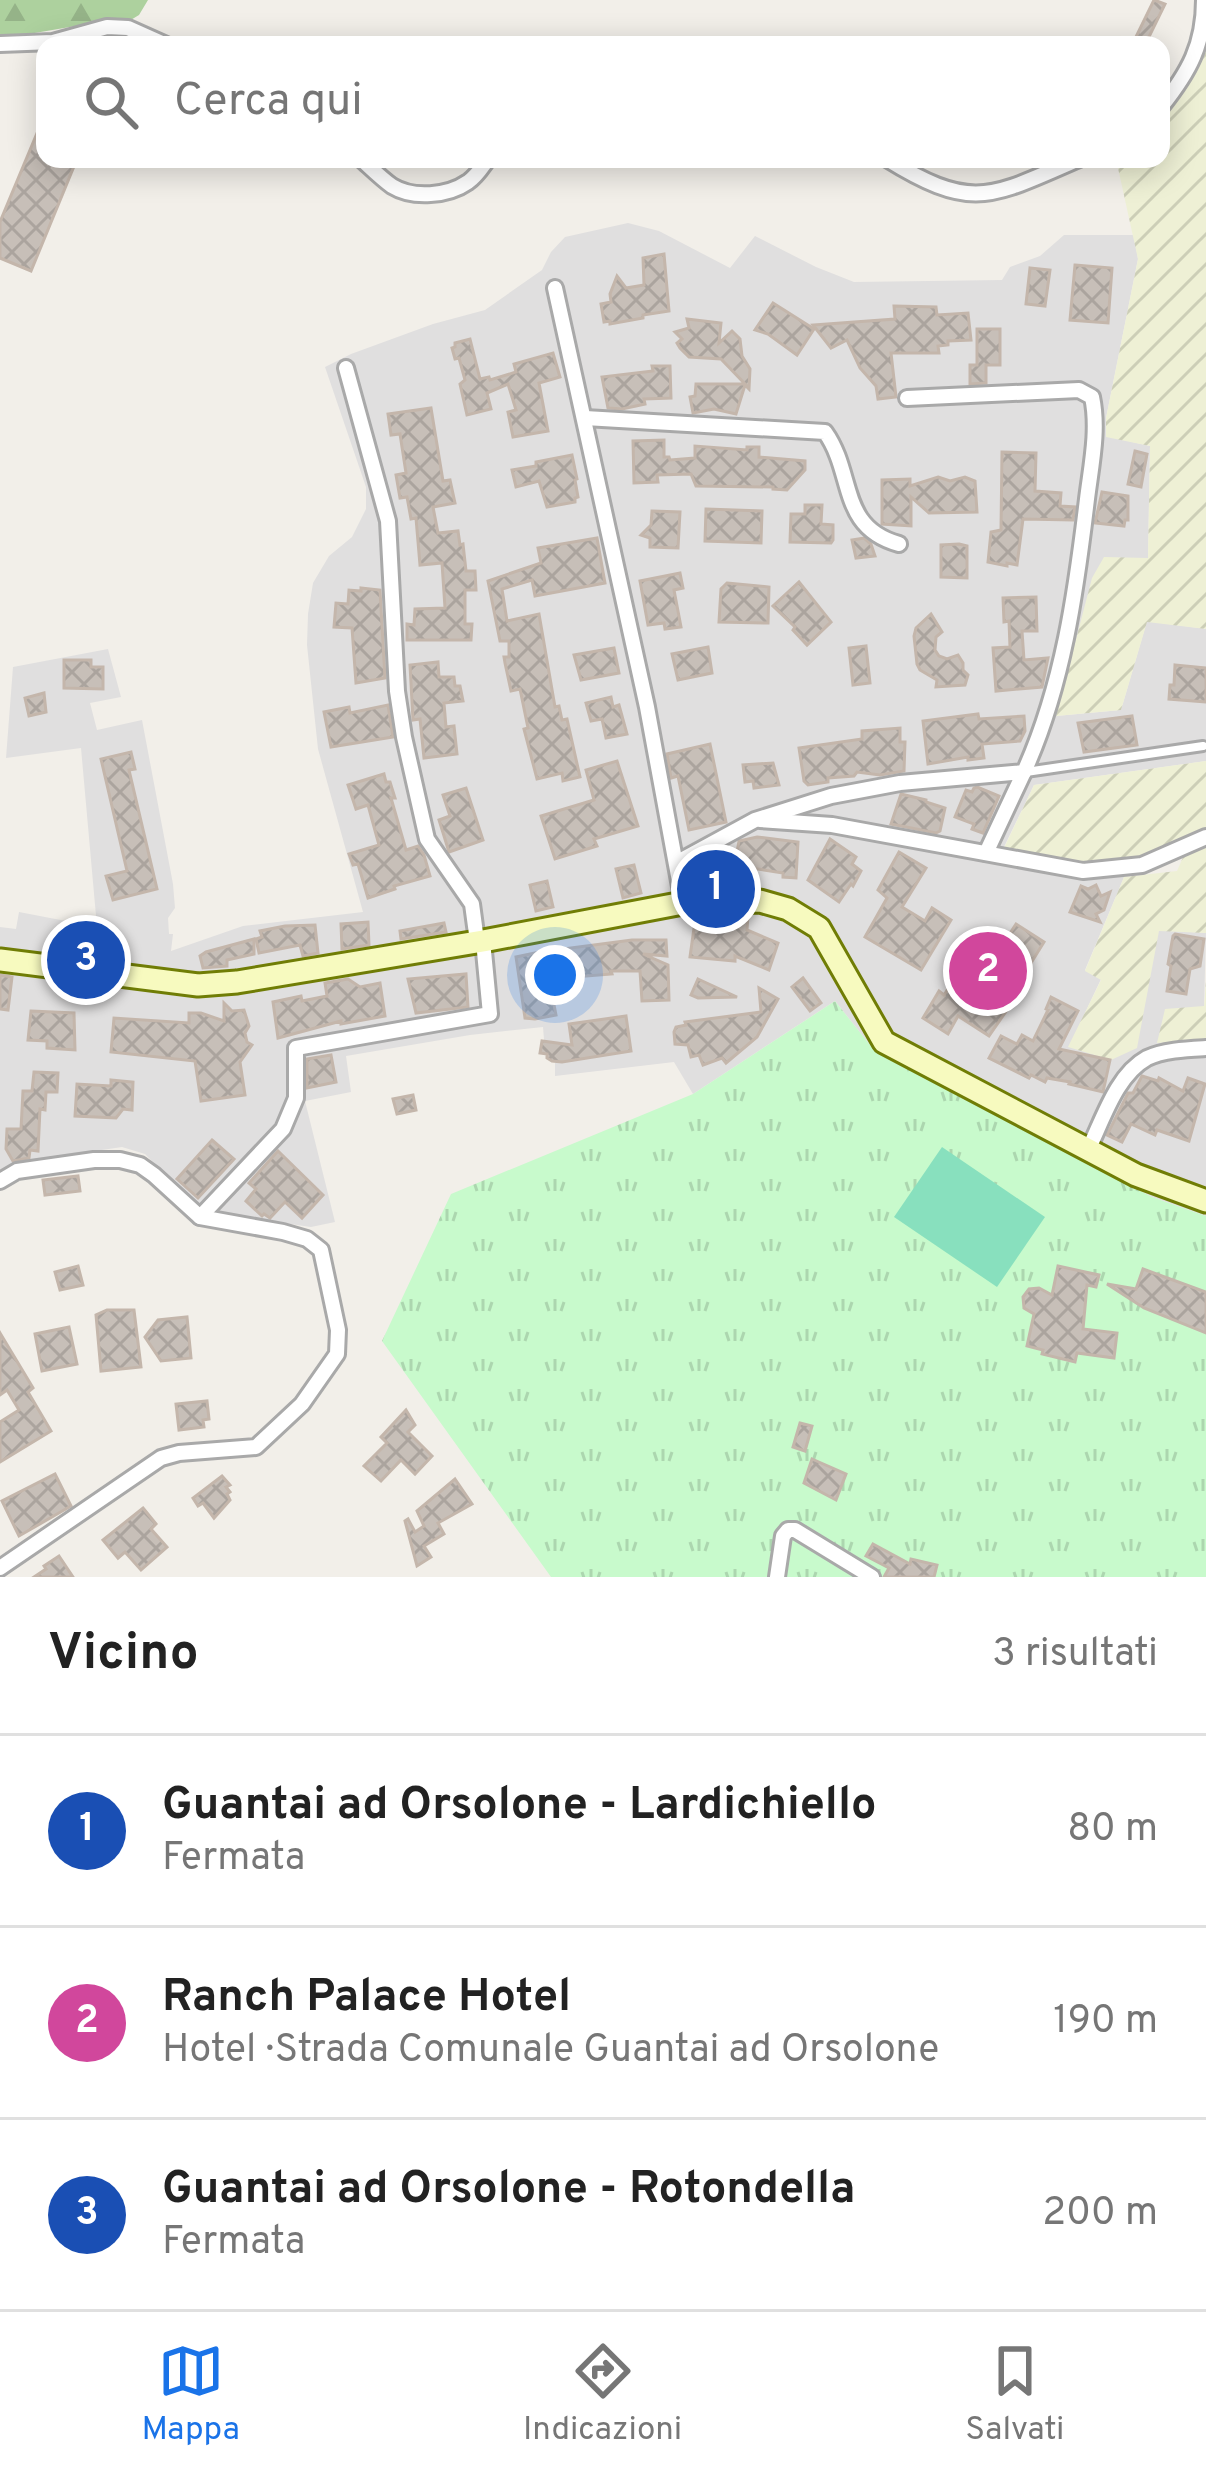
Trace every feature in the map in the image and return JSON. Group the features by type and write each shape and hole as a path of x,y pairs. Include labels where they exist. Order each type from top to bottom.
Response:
{"street":[{"path":"1170,94 1191,65 1204,29 1204,0"},
{"path":"77,36 107,27 128,28 146,36"},
{"path":"0,44 36,43"},
{"path":"372,168 394,188 415,194 464,185 481,168"},
{"path":"904,168 935,185 971,196 1010,189 1058,168"},
{"path":"555,288 647,707 683,903"},
{"path":"200,1217 283,1129 296,1098 296,1048 490,1014 472,904 427,839 404,737 388,521 346,368"},
{"path":"907,398 1078,390 1092,397 1095,411 1078,569 1056,686 1043,730 986,853"},
{"path":"585,418 825,431 865,527 899,544"},
{"path":"676,863 755,820 831,796 900,783 1024,772"},
{"path":"755,820 832,825 1082,871 1142,865 1206,837"},
{"path":"0,960 198,985 237,982 683,903 760,901 788,909 819,928 884,1042 1136,1175 1206,1201"},
{"path":"1088,1150 1124,1078 1135,1068 1147,1058 1206,1048"},
{"path":"0,1181 17,1172 120,1160 154,1175 200,1217 307,1239 321,1250 338,1330 337,1354 302,1404 256,1447 161,1458 0,1568"},
{"path":"777,1577 783,1536 796,1530 872,1577"}],"lane":[{"path":"1024,772 1202,746"}],"shaded area":[{"path":"628,223 659,231 730,268 755,236 854,282 1002,280 1010,267 1040,256 1064,235 1134,235 1138,259 1106,436 1150,446 1148,558 1056,716 1121,710 1147,621 1206,629 1206,761 1034,785 1004,847 1039,858 1130,863 1085,970 1101,979 1069,1047 1159,930 1206,933 1204,1006 1157,1042 1206,1040 1206,1216 1152,1197 874,1050 835,1001 693,1094 674,1062 555,1076 555,1060 545,1052 543,1027 346,1056 351,1092 305,1101 335,1222 311,1227 220,1214 191,1201 145,1154 122,1147 21,1162 0,1170 0,927 16,929 19,912 97,927 81,748 6,758 13,667 108,649 121,697 90,703 97,730 142,720 173,884 175,908 168,918 171,951 243,926 363,912 318,749 307,645 313,583 329,556 352,537 366,509 366,487 325,367 433,324 485,310 542,270 565,237"}],"green space":[{"path":"0,0 148,0 129,21 23,35 0,34"},
{"path":"1206,44 1206,629 1147,622 1121,710 1056,716 1092,578 1104,557 1148,558 1150,446 1106,437 1138,259 1118,168 1170,168 1170,105 1199,68"},
{"path":"1206,761 1206,832 1130,863 1053,861 1004,848 1034,785"},
{"path":"1206,844 1206,933 1159,931 1137,1048 1111,1060 1068,1047 1101,980 1085,971 1124,877 1177,871 1184,855"},
{"path":"1206,981 1206,1040 1157,1043 1165,1009 1204,1006"},
{"path":"835,1001 874,1050 1152,1197 1206,1216 1206,1577 551,1577 382,1341 451,1194 693,1094"},
{"path":"942,1147 1045,1217 997,1287 894,1217"}],"building":[{"path":"1154,0 1165,4 1149,36 1136,36"},
{"path":"36,136 36,168 73,168 31,271 0,258 0,222"},
{"path":"664,254 669,311 604,322 601,304 611,302 617,276 626,288 644,285 643,258"},
{"path":"1075,265 1112,268 1108,323 1070,320"},
{"path":"1030,268 1050,270 1045,306 1026,304"},
{"path":"773,303 814,329 797,355 755,330"},
{"path":"894,306 936,307 937,315 968,313 971,340 948,341 938,346 939,353 891,353 896,397 878,399 876,386 860,368 847,340 831,348 813,325 895,319"},
{"path":"687,319 721,323 719,343 732,331 740,339 750,369 749,389 745,385 736,414 714,409 693,413 690,397 695,396 696,384 745,384 721,359 689,357 680,348 677,343 682,339 675,332 689,328"},
{"path":"977,329 1000,329 1000,365 986,365 986,383 970,384 970,365 977,365"},
{"path":"470,339 480,379 516,372 514,364 553,353 560,377 539,383 548,431 513,437 508,412 516,410 508,384 487,393 491,409 467,415 460,384 465,380 452,348"},
{"path":"652,366 670,366 671,398 608,408 602,377 653,371"},
{"path":"431,408 443,481 450,480 455,503 433,507 438,533 458,531 466,571 475,571 476,590 465,590 465,624 472,624 471,640 407,640 407,624 414,625 415,609 445,608 442,563 420,565 416,518 411,519 407,497 400,498 396,475 406,473 400,434 391,435 388,414"},
{"path":"664,440 664,457 670,460 695,458 695,446 759,447 759,457 805,461 805,470 787,490 696,486 691,474 657,475 658,482 634,483 633,441"},
{"path":"1135,451 1147,454 1141,487 1128,484"},
{"path":"1002,452 1036,453 1035,491 1061,493 1060,506 1075,507 1073,520 1023,519 1017,565 1007,566 988,562 991,532 1001,530"},
{"path":"572,455 575,502 547,507 539,481 516,487 512,470"},
{"path":"938,477 975,481 977,512 929,513 911,497 911,526 882,524 882,480 910,479 910,486"},
{"path":"1102,492 1128,496 1124,526 1095,523"},
{"path":"805,505 822,505 821,524 833,525 831,543 790,542 791,514 805,514"},
{"path":"706,509 762,511 761,543 705,541"},
{"path":"652,511 680,512 678,548 650,547 650,538 641,535 651,525"},
{"path":"597,538 605,583 535,596 532,580 502,589 507,621 539,614 555,707 559,706 562,720 567,719 580,777 563,781 562,773 537,779 520,689 511,691 505,663 509,641 500,641 488,581 541,563 538,548"},
{"path":"864,538 875,556 856,558 852,540"},
{"path":"941,545 967,546 967,578 941,577"},
{"path":"680,573 683,588 674,590 681,627 648,625 640,581"},
{"path":"799,582 831,622 807,645 773,606"},
{"path":"727,583 769,587 768,623 719,622 721,589"},
{"path":"349,590 380,590 385,678 356,683 352,628 334,627 336,603 348,604"},
{"path":"1036,597 1037,631 1022,631 1024,660 1048,658 1042,687 996,691 993,648 1010,647 1003,598"},
{"path":"931,614 942,632 936,637 935,650 947,659 958,655 968,675 965,685 936,687 937,680 917,664 916,628"},
{"path":"866,646 870,683 853,685 849,648"},
{"path":"708,647 712,673 678,680 672,654"},
{"path":"614,648 619,673 581,680 574,655"},
{"path":"64,660 91,660 91,667 103,667 103,689 64,688"},
{"path":"438,662 439,677 454,677 455,686 460,686 463,701 444,703 446,727 454,726 457,754 424,758 420,719 413,720 410,665"},
{"path":"1175,665 1206,668 1206,702 1169,699"},
{"path":"44,693 46,712 29,716 25,698"},
{"path":"611,697 613,707 619,705 627,734 606,738 602,719 591,721 586,703"},
{"path":"388,705 393,737 331,747 324,712 349,707 350,713"},
{"path":"978,714 979,719 1024,716 1025,731 1020,741 982,744 984,758 928,764 923,721"},
{"path":"1132,716 1137,745 1084,752 1078,723"},
{"path":"900,728 900,742 905,742 904,771 857,772 808,785 804,781 799,748 862,739 862,731"},
{"path":"710,744 726,822 689,830 678,776 671,778 667,754"},
{"path":"131,752 135,769 129,770 157,889 113,900 106,876 127,871 101,759"},
{"path":"617,761 638,826 594,839 597,846 555,859 541,816 594,800 586,770"},
{"path":"773,763 779,785 754,788 753,781 745,782 743,765"},
{"path":"384,774 395,798 391,798 406,850 418,846 430,876 368,898 358,864 353,865 349,854 379,845 368,805 356,809 348,785"},
{"path":"977,787 999,796 983,833 955,817 966,790"},
{"path":"466,788 483,840 449,852 439,820 450,816 443,795"},
{"path":"901,794 945,808 940,831 891,824"},
{"path":"757,837 798,842 796,878 735,863 739,841"},
{"path":"830,839 856,857 852,864 861,871 839,902 808,880"},
{"path":"899,852 926,868 902,907 925,921 932,908 951,920 921,970 865,937 887,898 878,890"},
{"path":"634,865 641,893 623,898 616,869"},
{"path":"547,881 553,907 536,911 530,885"},
{"path":"1096,885 1101,896 1110,892 1104,910 1096,914 1100,922 1070,912 1081,886"},
{"path":"748,916 747,930 778,943 769,970 735,956 735,961 690,957 695,921"},
{"path":"368,922 369,945 342,949 341,924"},
{"path":"444,923 446,932 401,939 400,931"},
{"path":"1016,924 1044,942 1016,997 989,1036 958,1016 948,1034 923,1018 979,941 993,950"},
{"path":"315,925 318,953 303,956 300,945 259,953 256,939 262,937 260,931"},
{"path":"1175,934 1204,939 1200,966 1190,969 1186,994 1167,991"},
{"path":"254,939 254,954 227,960 227,966 203,968 200,956 206,952"},
{"path":"666,940 667,956 643,954 668,965 669,1000 642,1001 640,971 611,971 549,979 556,1015 525,1018 516,957 544,951 565,962 563,949"},
{"path":"466,974 468,1007 416,1013 408,979"},
{"path":"0,975 12,977 8,1010 0,1009"},
{"path":"803,978 821,1003 810,1011 792,987"},
{"path":"348,979 360,987 380,983 385,1016 341,1021 278,1038 273,1002 327,996 325,983"},
{"path":"698,979 737,997 691,995"},
{"path":"759,988 778,999 757,1037 726,1063 722,1058 703,1065 699,1055 691,1057 688,1045 675,1044 676,1027 685,1022 761,1012"},
{"path":"1051,997 1078,1011 1059,1049 1110,1060 1103,1092 1070,1082 1029,1078 989,1058 1001,1036 1017,1044 1022,1035 1033,1041"},
{"path":"224,1003 232,1011 244,1010 249,1026 245,1033 252,1045 240,1062 245,1095 201,1101 195,1061 111,1052 114,1018 189,1023 189,1013 201,1013 224,1021"},
{"path":"31,1011 74,1013 75,1050 47,1048 47,1041 28,1040"},
{"path":"626,1016 631,1051 562,1062 540,1053 542,1041 572,1045 569,1024"},
{"path":"331,1055 336,1082 307,1088 307,1059"},
{"path":"34,1072 58,1073 57,1092 46,1092 45,1110 40,1109 38,1151 30,1150 29,1158 13,1161 6,1149 7,1129 21,1129 23,1091 32,1091"},
{"path":"1142,1076 1159,1078 1183,1091 1188,1078 1205,1084 1189,1141 1157,1130 1155,1135 1131,1124 1122,1142 1107,1135"},
{"path":"111,1080 133,1082 132,1110 123,1109 116,1118 75,1116 77,1084 111,1086"},
{"path":"413,1095 416,1110 397,1114 393,1099"},
{"path":"212,1140 234,1159 198,1198 177,1179"},
{"path":"278,1151 323,1195 302,1218 285,1202 270,1218 246,1201 256,1189 249,1183"},
{"path":"78,1176 80,1191 45,1195 43,1180"},
{"path":"78,1266 83,1285 60,1290 55,1272"},
{"path":"1058,1266 1099,1275 1096,1287 1087,1285 1083,1329 1117,1333 1114,1358 1077,1353 1075,1362 1027,1346 1034,1314 1024,1308 1023,1297 1029,1289 1039,1288 1052,1295"},
{"path":"1143,1269 1206,1292 1206,1333 1144,1308 1107,1284 1136,1289"},
{"path":"134,1310 141,1367 101,1371 96,1315"},
{"path":"187,1317 191,1358 161,1361 145,1337 158,1320"},
{"path":"69,1327 77,1364 42,1371 35,1334"},
{"path":"0,1333 33,1388 28,1392 51,1431 0,1462 0,1422 19,1410 7,1390 0,1395"},
{"path":"207,1401 209,1419 203,1420 204,1427 179,1430 176,1404"},
{"path":"406,1410 415,1425 408,1432 432,1456 415,1474 401,1460 381,1481 364,1466 387,1443 381,1437"},
{"path":"800,1423 812,1426 805,1451 793,1447"},
{"path":"812,1459 846,1474 836,1500 804,1483"},
{"path":"55,1474 71,1506 19,1536 2,1501"},
{"path":"222,1476 230,1485 226,1487 230,1500 214,1518 193,1498"},
{"path":"455,1479 472,1504 438,1523 444,1534 424,1546 431,1557 417,1566 405,1521 415,1532 424,1526 417,1511"},
{"path":"143,1508 156,1524 151,1529 167,1547 141,1570 125,1552 118,1558 103,1540"},
{"path":"873,1544 910,1564 911,1559 937,1565 934,1577 884,1577 889,1568 866,1556"},
{"path":"59,1556 73,1577 34,1577 44,1566"}],"place":[{"name":"Guantai ad Orsolone - Lardichiello","path":"716,889"},
{"name":"Guantai ad Orsolone - Rotondella","path":"86,960"},
{"name":"Ranch Palace Hotel","path":"988,971"}]}
